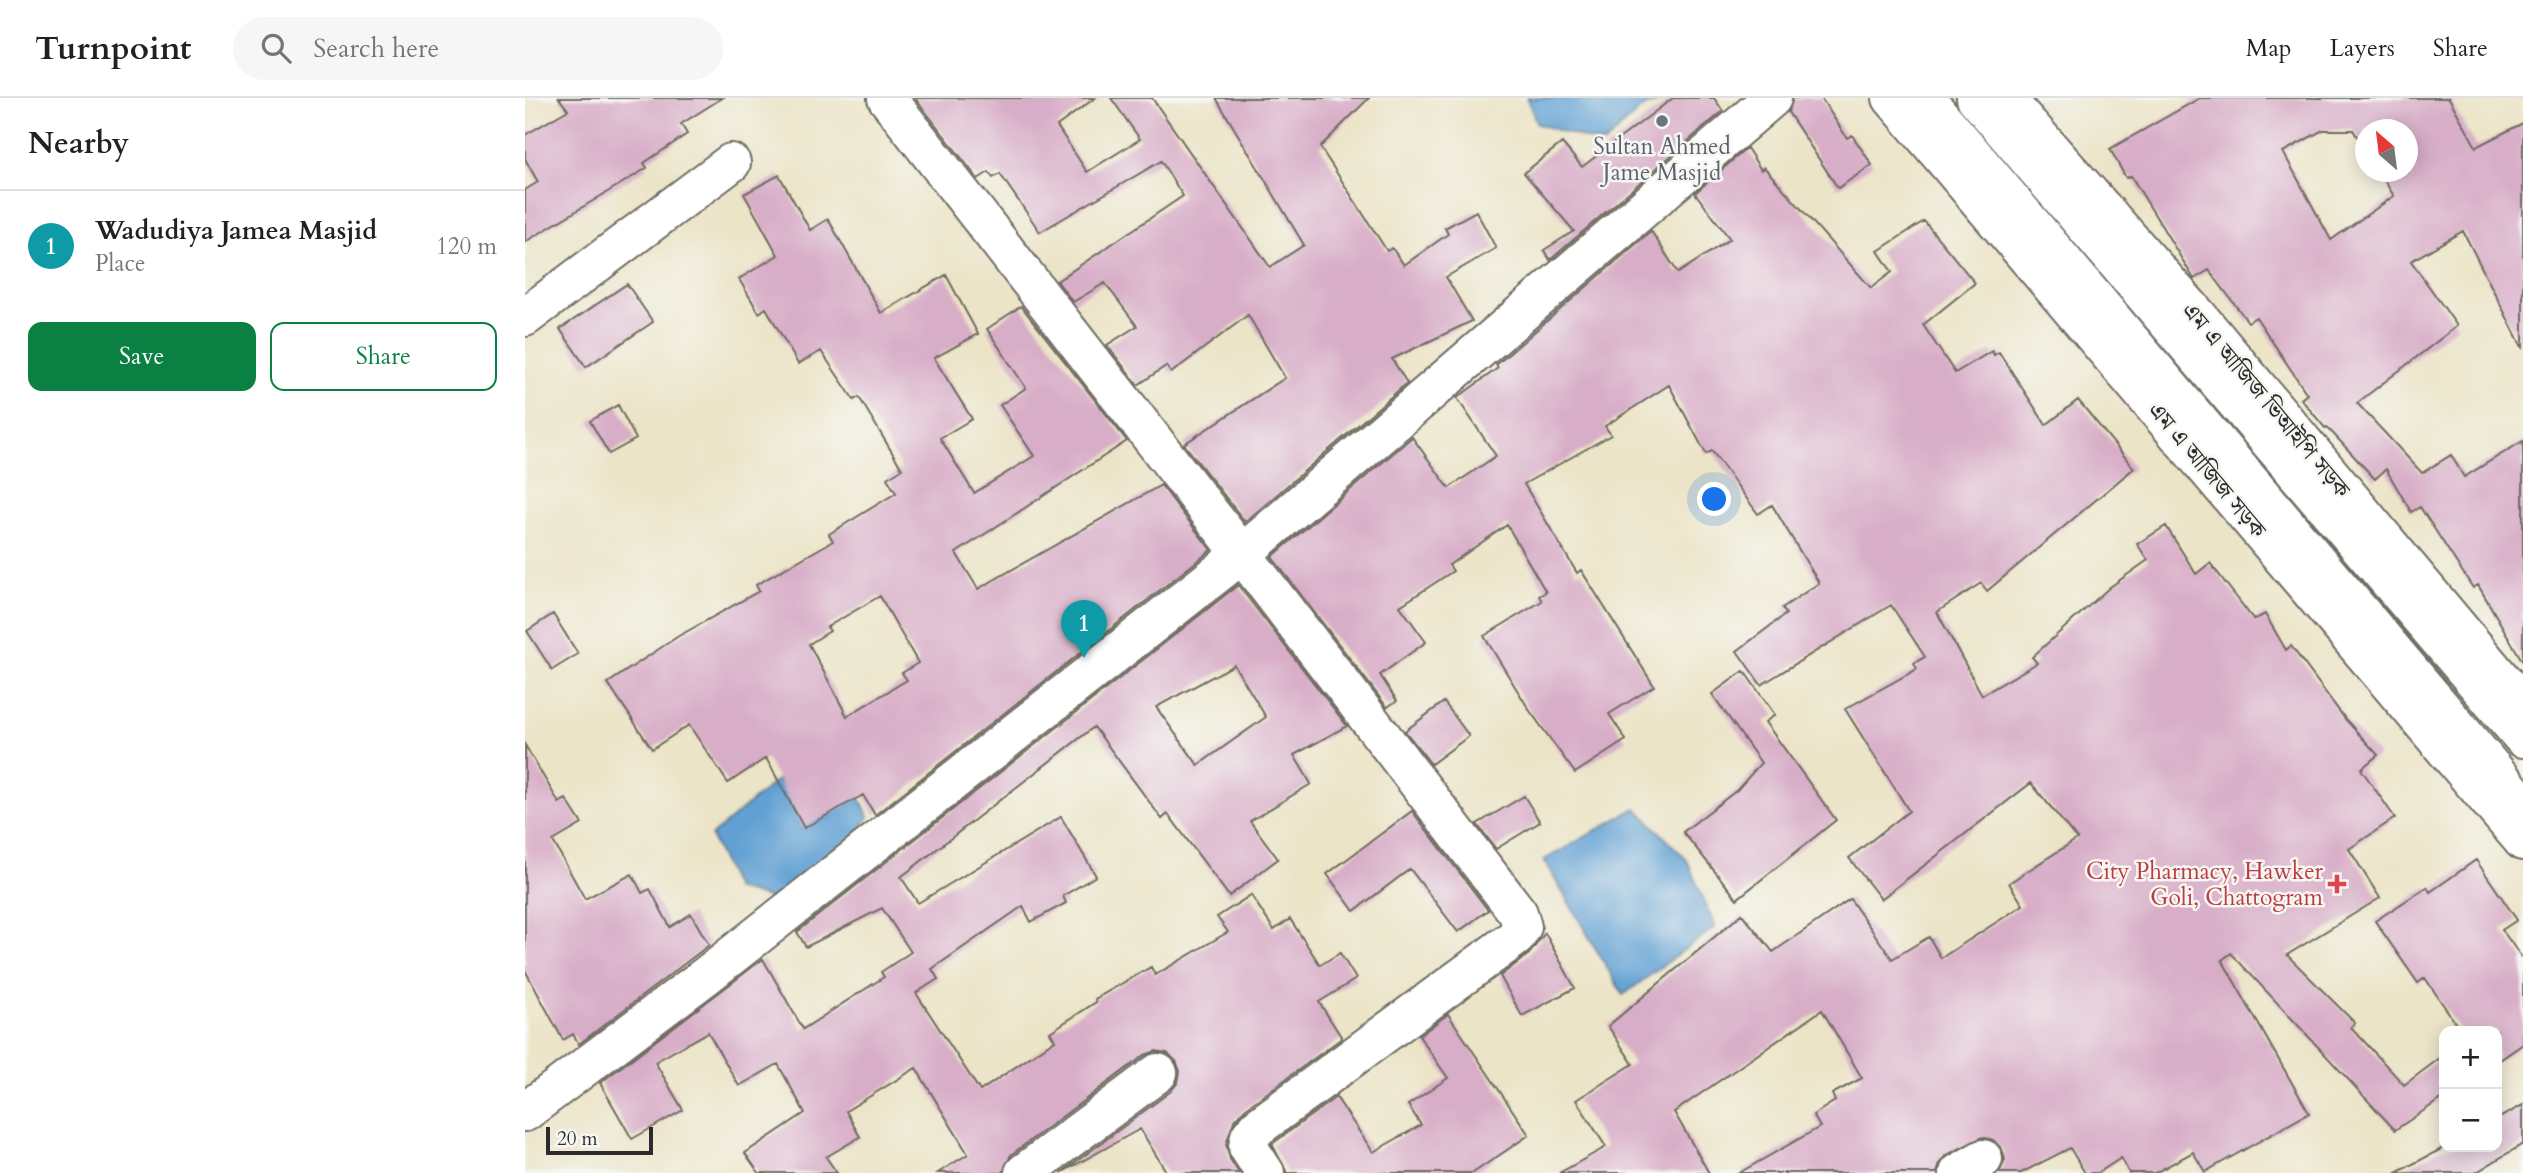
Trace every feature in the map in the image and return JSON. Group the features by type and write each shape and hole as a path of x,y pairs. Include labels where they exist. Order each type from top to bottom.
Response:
{"main road":[{"path":"887,98 1442,810 1518,913 1522,926 1516,937 1249,1136 1248,1147 1265,1173"},
{"path":"525,1112 707,975 1243,554 1772,98"},
{"name":"এম এ আজিজ সড়ক","path":"1892,98 2523,841"},
{"path":"1926,98 2523,804"},
{"path":"1976,98 2523,738"},
{"name":"এম এ আজিজ ভিআইপি সড়ক","path":"2005,98 2197,315 2523,705"},
{"path":"525,317 731,163"},
{"path":"1024,1173 1158,1073"}],"water":[{"path":"1527,98 1666,98 1639,110 1604,144 1537,124"},
{"path":"847,774 869,817 843,853 782,902 735,889 711,836 783,775"},
{"path":"1636,808 1687,860 1715,927 1623,995 1544,860"}],"building":[{"path":"559,98 722,98 681,124 687,134 644,163 647,168 525,242 525,190 538,182 525,159 525,135 568,110"},
{"path":"915,98 1095,98 1057,126 1087,172 1140,139 1111,98 1152,98 1270,267 1304,245 1216,98 1369,98 1320,147 1387,251 1392,248 1404,265 1448,234 1445,228 1476,211 1496,248 1446,277 1472,321 1392,359 1407,383 1245,522 1184,444 1285,378 1248,315 1171,373 1166,366 1138,385 1107,345 1137,326 1105,283 1073,302 1057,281 1183,196 1161,161 1040,232 1000,174 993,178 989,172 978,179"},
{"path":"1673,98 1714,98 1723,111 1550,260 1544,250 1574,231 1524,173 1562,143 1582,167"},
{"path":"1793,98 1821,98 1847,138 1852,135 1872,165 1838,188 1788,112"},
{"path":"2200,98 2449,98 2476,147 2523,123 2523,349 2463,231 2411,261 2457,326 2357,403 2422,473 2451,455 2464,477 2523,441 2523,662 2478,585 2473,588 2420,507 2411,512 2386,469 2375,479 2327,427 2325,428 2301,399 2307,394 2256,317 2248,322 2209,270 2194,279 2131,176 2126,178 2110,149","holes":["2355,119 2418,119 2418,182 2385,182 2394,196 2331,240 2283,152 2323,130 2353,130 2355,133"]},
{"path":"1747,148 1761,170 1764,167 1871,288 1892,272 1878,251 1924,221 1975,283 1923,325 1955,373 1992,351 1994,355 1999,352 2046,425 2078,400 2134,468 1987,591 1981,583 1937,612 1982,695 2037,663 2032,657 2110,587 2148,560 2137,544 2166,526 2196,574 2210,563 2254,620 2265,614 2286,650 2291,646 2346,720 2378,755 2361,769 2395,818 2349,849 2380,898 2287,955 2355,1023 2351,1027 2404,1085 2439,1059 2439,1100 2395,1130 2231,953 2222,960 2309,1113 2205,1172 2193,1152 2155,1173 2129,1173 2121,1158 2098,1173 2085,1173 2070,1148 2021,1173 1999,1173 2005,1160 2002,1149 1993,1140 1982,1137 1947,1155 1940,1163 1937,1173 1739,1173 1820,1127 1813,1115 1835,1101 1832,1094 1862,1078 1822,1010 1674,1112 1709,1173 1559,1173 1606,1147 1576,1100 1633,1064 1608,1026 1742,914 1773,952 1850,899 1892,959 1929,937 1941,958 2023,905 2009,883 2077,839 2031,783 1881,899 1849,858 1909,811 1845,709 1917,669 1914,663 1925,657 1891,605 1761,685 1737,651 1786,614 1782,608 1819,583 1772,505 1758,514 1712,451 1706,454 1669,385 1605,426 1611,435 1524,484 1577,573 1581,570 1654,686 1609,714 1626,740 1575,773 1530,711 1484,636 1542,601 1539,596 1546,592 1507,525 1449,565 1453,571 1400,606 1426,642 1380,675 1397,701 1387,707 1272,557 1412,437 1449,488 1496,456 1457,398 1498,368 1496,365 1651,231 1678,273 1730,239 1695,193"},
{"path":"779,175 810,230 828,219 881,313 946,275 978,334 934,358 972,419 940,438 974,493 1034,456 1000,405 1026,388 987,329 1021,306 1127,441 956,553 978,589 1161,485 1211,550 875,815 863,795 804,828 766,758 728,783 689,725 652,749 608,683 677,637 759,591 756,585 833,541 829,534 896,493 887,478 902,469 859,397 854,400 821,351 798,364 766,308 759,313 739,279 778,255 744,194","holes":["880,596 918,663 902,673 907,680 847,716 809,644 830,631 827,627"]},
{"path":"627,284 653,322 586,367 560,329"},
{"path":"618,405 636,439 609,454 590,421"},
{"path":"1238,585 1347,726 1294,755 1311,784 1250,821 1278,859 1229,896 1168,814 1162,819 1094,727 901,877 918,903 1061,817 1096,876 1063,896 1066,903 1031,922 1023,906 932,969 938,979 916,993 980,1091 1055,1040 1050,1032 1096,1002 1095,999 1151,967 1155,975 1228,932 1217,917 1251,895 1274,930 1290,919 1320,965 1340,953 1356,979 1319,1002 1342,1038 1245,1109 1234,1121 1226,1144 1230,1159 1239,1173 1167,1173 1140,1129 1061,1173 1171,1091 1178,1082 1180,1071 1176,1061 1167,1053 1156,1051 1145,1055 1011,1155 1003,1173 938,1173 968,1154 916,1068 846,1111 860,1137 826,1157 837,1173 759,1173 745,1153 805,1113 778,1064 739,1086 708,1032 655,1062 683,1110 632,1139 600,1083 763,959 803,1029 884,977 881,972 911,952 882,908 806,947 797,932","holes":["1234,665 1266,717 1198,765 1156,707"]},
{"path":"553,614 578,654 552,670 527,631"},
{"path":"1744,671 1775,715 1765,722 1836,820 1737,899 1683,832 1737,790 1761,763 1712,694"},
{"path":"1444,702 1469,736 1431,764 1405,731"},
{"path":"525,745 559,803 566,799 582,824 553,841 585,899 632,874 642,893 650,889 670,927 691,914 709,945 579,1044 573,1034 563,1040 525,970"},
{"path":"1524,796 1540,822 1496,849 1477,824"},
{"path":"1412,811 1488,910 1458,932 1410,869 1354,911 1327,874"},
{"path":"2476,860 2517,920 2502,930 2523,959 2523,1044 2502,1059 2502,1026 2458,1026 2425,978 2418,983 2375,921 2427,887 2430,892"},
{"path":"1545,933 1575,988 1522,1016 1500,976 1529,954"},
{"path":"1448,1014 1529,1135 1473,1173 1287,1173 1272,1144 1336,1097 1373,1152 1421,1125 1408,1105 1448,1078 1419,1036"},
{"path":"2523,1105 2523,1144 2475,1173 2396,1173 2439,1150 2502,1152 2502,1116"}],"place":[{"name":"Sultan Ahmed Jame Masjid","path":"1662,121"},
{"name":"Wadudiya Jamea Masjid","path":"1084,658"},
{"name":"City Pharmacy, Hawker Goli, Chattogram","path":"2337,884"}]}
